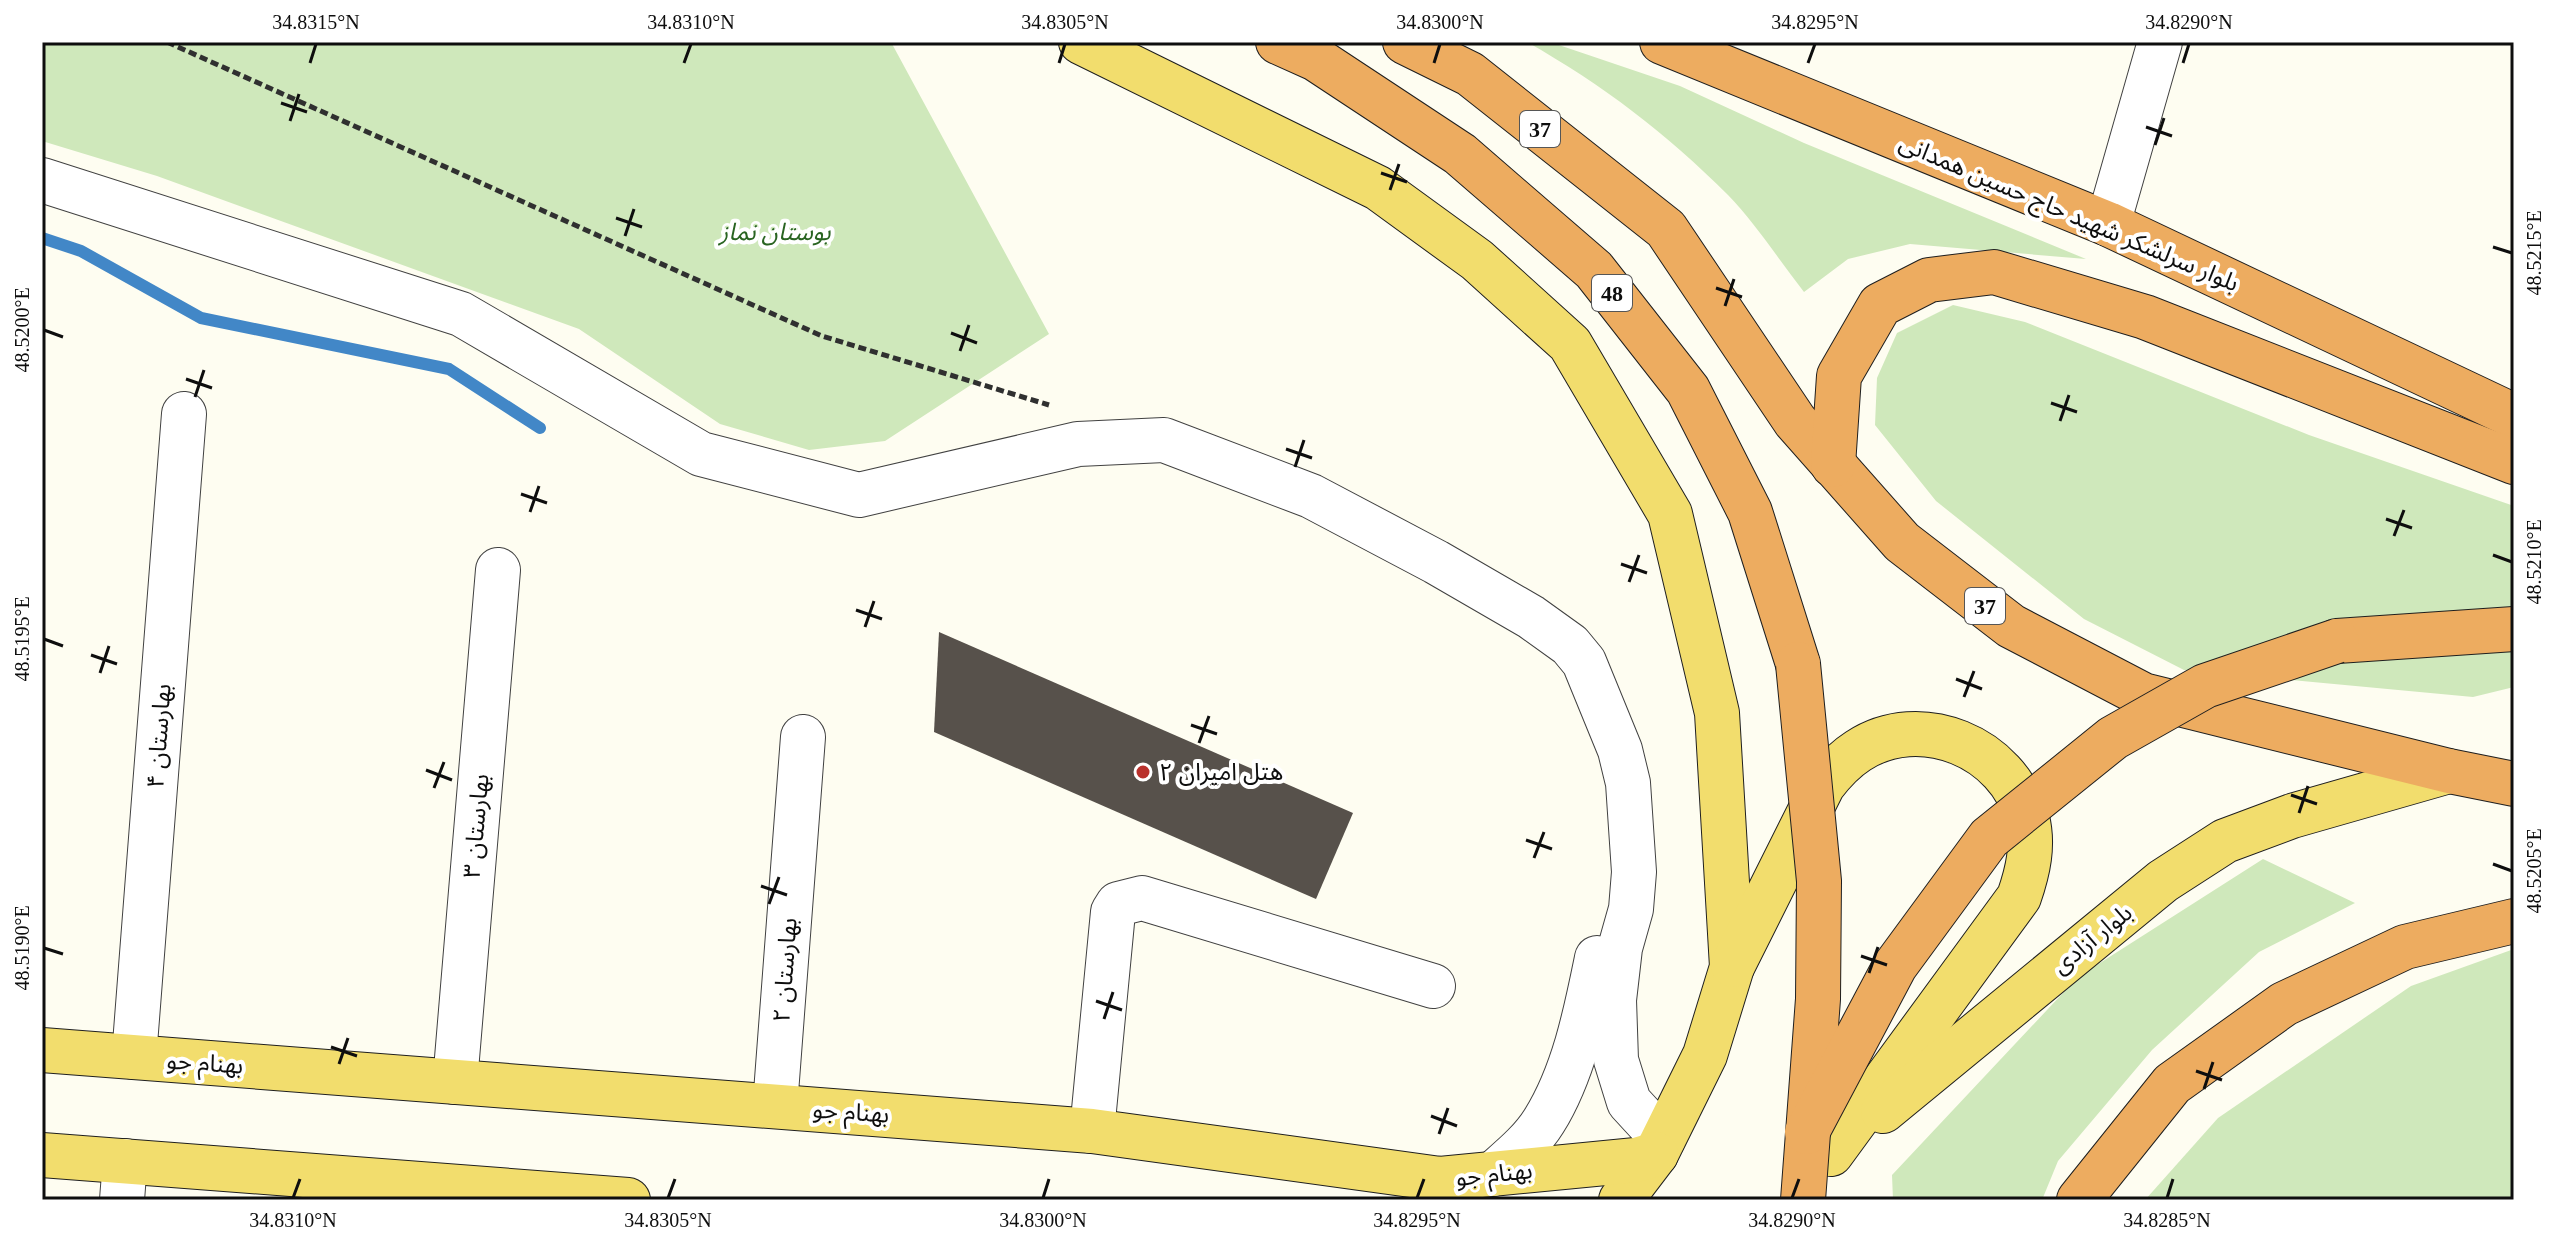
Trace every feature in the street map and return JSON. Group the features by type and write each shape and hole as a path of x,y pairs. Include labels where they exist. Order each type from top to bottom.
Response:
{"highway":[{"name":"48","path":"1278,42 1316,59 1460,154 1594,270 1688,390 1750,512 1798,664 1819,881 1819,1143 1803,1200"},
{"name":"37","path":"1405,42 1470,74 1666,229 1795,421 1833,465 1902,542 2011,626 2143,695 2449,771 2514,784"},
{"name":"بلوار سرلشکر شهید حاج حسین همدانی","path":"1662,42 2108,224 2513,416"},
{"path":"1833,465 1839,376 1880,305 1929,280 1994,272 2145,317 2514,462"},
{"path":"1819,1143 1895,966 1989,838 2113,738 2205,686 2337,641 2514,629"},
{"path":"2079,1200 2172,1084 2284,1004 2405,947 2514,921"}],"main road":[{"path":"1081,42 1378,188 1477,260 1570,344 1670,514 1717,713 1732,967"},
{"path":"1621,1200 1660,1146 1705,1055 1732,967 1823,785 1839,765 1860,749 1883,739 1908,734 1933,735 1958,741 1982,753 2002,771 2017,793 2027,818 2031,845 2028,871 2019,897 1819,1143"},
{"name":"بلوار آزادی","path":"1788,1200 1819,1143 2163,881 2225,841 2292,816 2449,771"},
{"name":"بهنام جو","path":"42,1050 1092,1131 1466,1184 1636,1160 1660,1146"},
{"path":"42,1155 124,1181 628,1200"}],"street":[{"path":"2108,224 2160,42"},
{"path":"42,180 461,314 701,454 859,495 1078,444 1164,440 1311,496 1436,562 1550,629 1570,645 1584,662 1620,750 1628,783 1634,872 1631,909 1620,948 1614,1000 1616,1060 1629,1102 1660,1146"},
{"name":"بهارستان ۴","path":"134,1057 184,414"},
{"path":"1436,562 1546,646 1563,669 1585,710 1605,767 1610,825 1609,899 1581,1030 1565,1078 1544,1122 1520,1151 1466,1184"},
{"name":"بهارستان ۳","path":"455,1082 498,570"},
{"name":"بهارستان ۲","path":"775,1106 803,737"},
{"path":"1092,1131 1113,912 1118,904 1142,898 1433,986"}],"path":[{"path":"167,42 822,336 1060,408"}],"green space":[{"name":"بوستان نماز","path":"42,42 891,42 1049,334 885,441 809,450 720,424 579,329 157,176 42,141"},
{"path":"1527,42 1550,42 1680,86 1804,143 2086,259 1910,244 1848,259 1804,292 1758,230 1705,172 1633,111"},
{"path":"1953,305 2025,322 2309,435 2514,506 2514,687 2473,697 2184,670 2084,619 1936,501 1875,425 1877,378 1897,333"},
{"path":"2263,859 2355,903 2259,952 2152,1050 2058,1161 2042,1200 1893,1200 1892,1175 2078,977"},
{"path":"2514,949 2514,1200 2145,1200 2218,1118 2411,986"}],"building":[{"name":"هتل امیران ۲","path":"939,632 1353,813 1316,899 934,732"}],"waterway":[{"path":"42,238 81,251 201,318 449,369 540,428"}],"place":[{"name":"هتل امیران ۲","path":"1143,772"}]}
